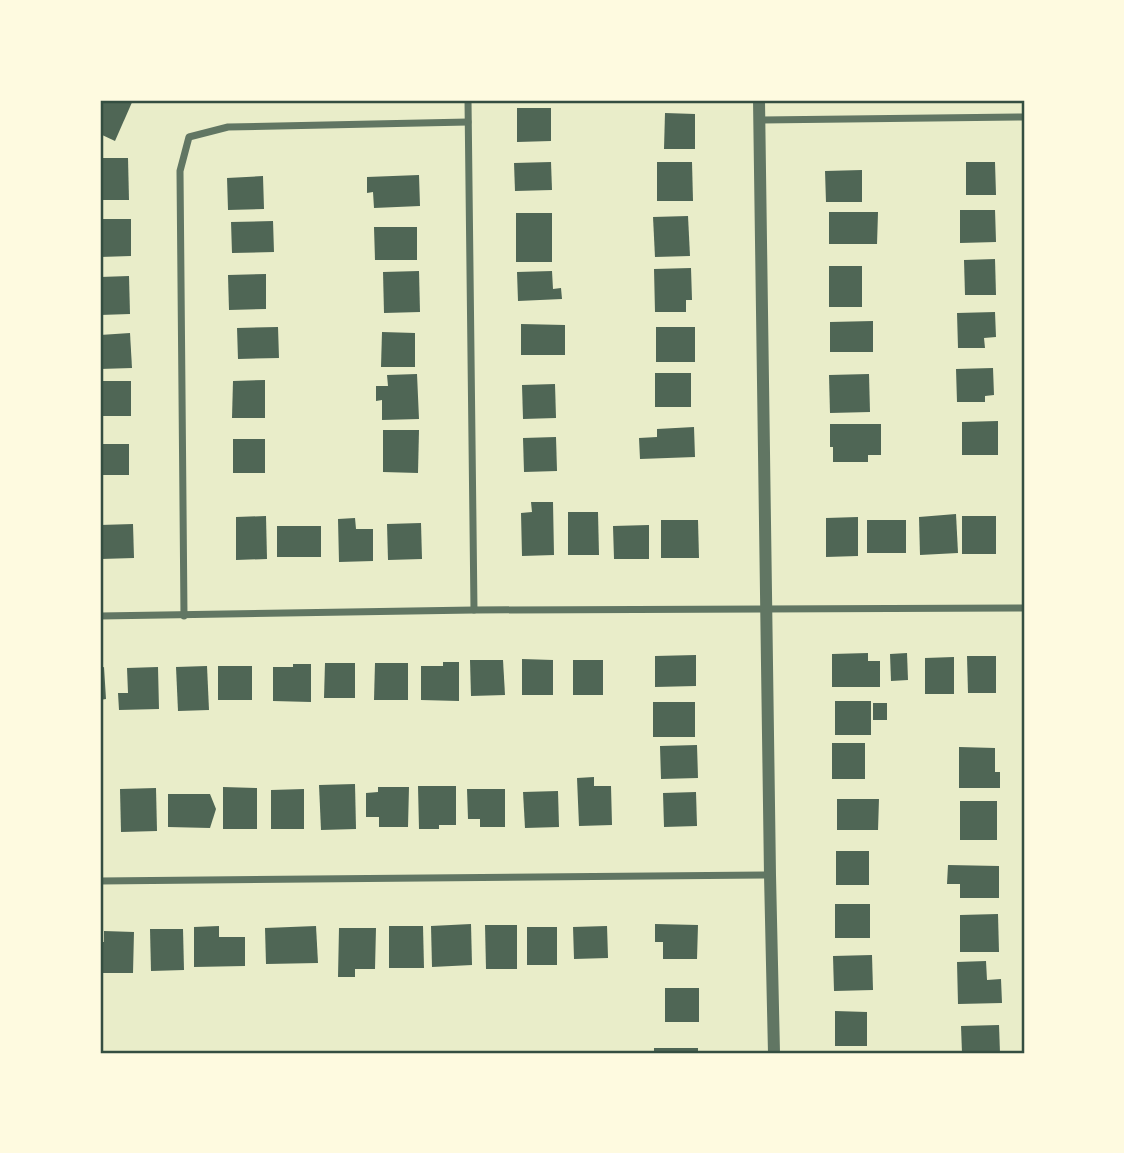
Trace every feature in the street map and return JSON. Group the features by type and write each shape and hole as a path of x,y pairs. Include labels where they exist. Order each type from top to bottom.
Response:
{"street":[{"path":"468,100 474,610"},
{"path":"759,100 775,1053"},
{"path":"760,120 1024,117"},
{"path":"184,616 180,171 189,137 228,127 468,122"},
{"path":"100,617 474,610 1024,608"},
{"path":"100,881 770,875"}],"building":[{"path":"100,100 133,100 115,141 100,134"},
{"path":"517,108 551,108 551,141 517,142"},
{"path":"665,113 695,114 695,149 664,149"},
{"path":"100,158 128,158 129,200 100,200"},
{"path":"551,162 552,190 515,191 514,163"},
{"path":"657,162 692,162 693,201 657,201"},
{"path":"966,162 995,162 996,195 966,195"},
{"path":"862,170 862,202 826,202 825,171"},
{"path":"419,175 420,206 374,208 373,192 367,193 367,177"},
{"path":"263,176 264,209 228,210 227,178"},
{"path":"960,210 995,210 996,242 960,243"},
{"path":"829,212 878,212 877,244 829,244"},
{"path":"516,213 552,213 552,262 516,262"},
{"path":"688,216 690,256 655,257 653,217"},
{"path":"100,219 131,219 131,256 100,257"},
{"path":"273,221 274,252 232,253 231,222"},
{"path":"374,227 417,227 417,260 375,260"},
{"path":"995,259 996,295 965,295 964,260"},
{"path":"829,266 862,266 862,307 829,307"},
{"path":"691,268 692,300 686,300 686,312 655,312 654,269"},
{"path":"419,271 420,312 384,313 383,272"},
{"path":"552,271 553,289 561,288 562,299 518,301 517,272"},
{"path":"266,274 266,309 229,310 228,275"},
{"path":"129,276 130,314 100,315 100,277"},
{"path":"995,312 996,337 984,338 985,348 958,348 957,313"},
{"path":"873,321 873,352 830,352 830,322"},
{"path":"521,324 565,325 565,355 521,355"},
{"path":"278,327 279,358 238,359 237,328"},
{"path":"656,327 695,327 695,362 656,362"},
{"path":"382,332 415,333 415,367 381,367"},
{"path":"130,333 132,368 100,369 100,335"},
{"path":"993,368 994,395 985,396 985,402 957,402 956,369"},
{"path":"655,373 691,373 691,407 655,407"},
{"path":"417,374 419,419 382,420 382,400 376,401 376,386 388,386 387,375"},
{"path":"869,374 870,412 830,413 829,375"},
{"path":"265,380 265,418 232,418 233,381"},
{"path":"100,381 131,381 131,416 100,416"},
{"path":"555,384 556,418 523,419 522,385"},
{"path":"998,421 998,455 962,455 962,422"},
{"path":"830,424 881,424 881,455 868,455 868,462 833,462"},
{"path":"694,427 695,457 640,459 639,438 657,437 657,429"},
{"path":"383,430 419,430 418,473 383,472"},
{"path":"556,437 557,471 524,472 523,438"},
{"path":"233,439 265,439 265,473 233,473"},
{"path":"100,444 129,444 129,475 100,475"},
{"path":"531,502 553,502 554,555 522,556 521,513 532,512"},
{"path":"568,512 598,512 599,555 568,555"},
{"path":"956,514 958,553 920,555 919,517"},
{"path":"266,516 267,559 236,560 236,517"},
{"path":"962,516 996,516 996,554 962,554"},
{"path":"858,517 858,556 826,557 826,518"},
{"path":"355,518 356,529 373,529 373,561 339,562 338,519"},
{"path":"661,520 698,520 699,558 661,558"},
{"path":"867,520 906,520 906,553 867,553"},
{"path":"421,523 422,559 388,560 387,524"},
{"path":"133,524 134,558 101,559 100,525"},
{"path":"649,525 649,559 614,559 613,526"},
{"path":"277,526 321,526 321,557 277,557"},
{"path":"868,653 868,661 880,661 880,687 832,687 832,654"},
{"path":"907,653 908,680 891,681 890,654"},
{"path":"696,655 696,686 655,687 655,656"},
{"path":"967,656 996,656 996,693 968,693"},
{"path":"954,657 954,694 925,694 925,658"},
{"path":"522,659 553,660 553,695 522,695"},
{"path":"470,660 503,660 505,695 471,696"},
{"path":"573,660 603,660 603,695 573,695"},
{"path":"443,662 459,662 459,701 421,700 421,666 443,666"},
{"path":"325,663 355,663 355,698 324,698"},
{"path":"375,663 408,663 408,700 374,700"},
{"path":"293,664 311,664 311,702 273,701 273,667 293,667"},
{"path":"207,666 209,710 178,711 176,667"},
{"path":"218,666 252,666 252,700 218,700"},
{"path":"104,667 106,699 100,700 100,668"},
{"path":"158,667 159,709 119,710 118,693 128,693 127,668"},
{"path":"835,701 871,701 871,735 835,735"},
{"path":"653,702 695,702 695,737 653,737"},
{"path":"873,703 887,703 887,720 873,720"},
{"path":"832,743 865,743 865,779 832,779"},
{"path":"697,745 698,778 661,779 660,746"},
{"path":"959,747 995,748 995,772 1000,772 1000,788 959,788"},
{"path":"594,777 594,786 611,786 612,825 579,826 577,778"},
{"path":"355,784 356,829 321,830 319,785"},
{"path":"418,786 456,786 456,825 439,825 439,829 419,829"},
{"path":"223,787 257,788 257,829 223,829"},
{"path":"378,787 409,787 408,827 379,827 379,817 366,817 366,793 378,792"},
{"path":"156,788 157,831 121,832 120,789"},
{"path":"304,789 304,829 271,829 271,790"},
{"path":"467,789 505,789 505,827 480,827 480,819 468,819"},
{"path":"558,791 559,827 525,828 523,792"},
{"path":"696,792 697,826 664,827 663,793"},
{"path":"168,794 210,794 216,809 210,828 168,827"},
{"path":"837,799 879,799 878,830 837,830"},
{"path":"100,800 103,800 103,832 100,832"},
{"path":"960,801 997,801 997,840 960,840"},
{"path":"836,851 869,851 869,885 836,885"},
{"path":"948,865 999,866 999,898 960,898 960,884 947,884"},
{"path":"835,904 870,904 870,938 835,938"},
{"path":"998,914 999,952 960,952 960,915"},
{"path":"471,924 472,965 432,967 431,926"},
{"path":"655,924 698,925 697,959 663,959 663,942 655,942"},
{"path":"485,925 517,925 517,969 486,969"},
{"path":"219,926 219,937 245,937 245,966 194,967 194,927"},
{"path":"316,926 318,963 266,964 265,928"},
{"path":"389,926 423,926 424,968 389,968"},
{"path":"607,926 608,958 574,959 573,927"},
{"path":"527,927 557,927 557,965 527,965"},
{"path":"339,928 376,928 375,969 355,969 355,977 338,977"},
{"path":"150,929 183,929 184,970 151,971"},
{"path":"104,931 134,932 133,973 100,973 100,942 104,942"},
{"path":"872,955 873,990 834,991 833,956"},
{"path":"986,961 987,980 1001,979 1002,1003 958,1004 957,962"},
{"path":"665,988 699,988 699,1022 665,1022"},
{"path":"835,1011 867,1012 867,1046 835,1046"},
{"path":"999,1025 1000,1053 962,1053 961,1026"},
{"path":"654,1048 698,1048 698,1053 654,1053"}]}
